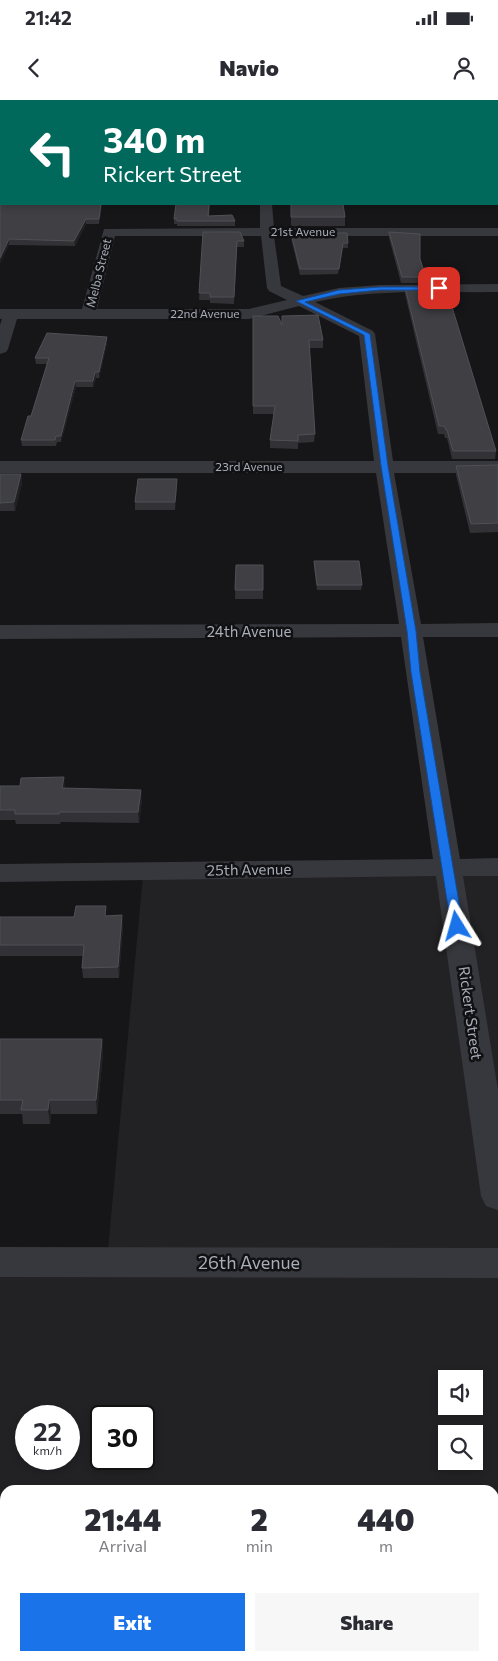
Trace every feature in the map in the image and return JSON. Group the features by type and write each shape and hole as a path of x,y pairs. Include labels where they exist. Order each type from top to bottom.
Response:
{"street":[{"name":"Rickert Street","path":"266,205 267,231 274,288 367,334 384,466 412,631 416,672 498,1196"},
{"name":"21st Avenue","path":"108,232 498,232"},
{"name":"Melba Street","path":"89,313 108,232"},
{"name":"22nd Avenue","path":"5,314 249,314 339,292 380,288 498,288"},
{"path":"0,348 5,314"},
{"name":"23rd Avenue","path":"0,467 498,467"},
{"name":"24th Avenue","path":"0,632 498,630"},
{"name":"25th Avenue","path":"0,873 498,867"},
{"name":"26th Avenue","path":"0,1262 498,1263"}],"shaded area":[{"path":"143,876 498,876 498,1485 0,1485 0,1269 106,1270"}],"building":[{"path":"0,205 101,205 99,219 86,219 74,241 9,239 0,258"},
{"path":"176,205 209,205 208,216 232,215 235,221 177,221 177,219 174,219"},
{"path":"291,205 343,205 345,217 291,217"},
{"path":"203,232 240,232 244,241 237,241 234,297 210,297 210,293 199,293"},
{"path":"389,232 420,234 420,259 426,277 402,277"},
{"path":"291,233 347,233 348,243 343,243 339,269 300,269"},
{"path":"405,287 430,287 433,297 449,297 496,451 453,451 447,430 444,426 439,426"},
{"path":"318,315 323,340 309,340 315,434 298,435 298,441 270,440 275,406 253,406 253,316 278,316 282,325 282,316"},
{"path":"47,333 107,337 99,372 95,372 93,381 75,381 61,436 56,436 55,440 21,440 28,416 31,416 49,358 35,358"},
{"path":"498,465 498,523 471,524 456,466"},
{"path":"0,474 21,474 14,502 0,503"},
{"path":"138,479 177,479 175,502 135,502"},
{"path":"314,561 359,561 362,585 317,585"},
{"path":"236,565 263,565 263,590 235,590"},
{"path":"64,777 62,788 141,790 138,812 15,814 15,810 0,810 0,786 20,786 21,778"},
{"path":"76,906 106,906 105,916 122,915 118,967 82,968 84,945 0,945 0,917 74,917"},
{"path":"0,1039 102,1039 96,1100 49,1100 48,1110 21,1110 23,1100 0,1100"}],"route":[{"path":"439,288 380,288 339,292 299,301 367,334 384,466 412,631 416,672 457,926"}]}
